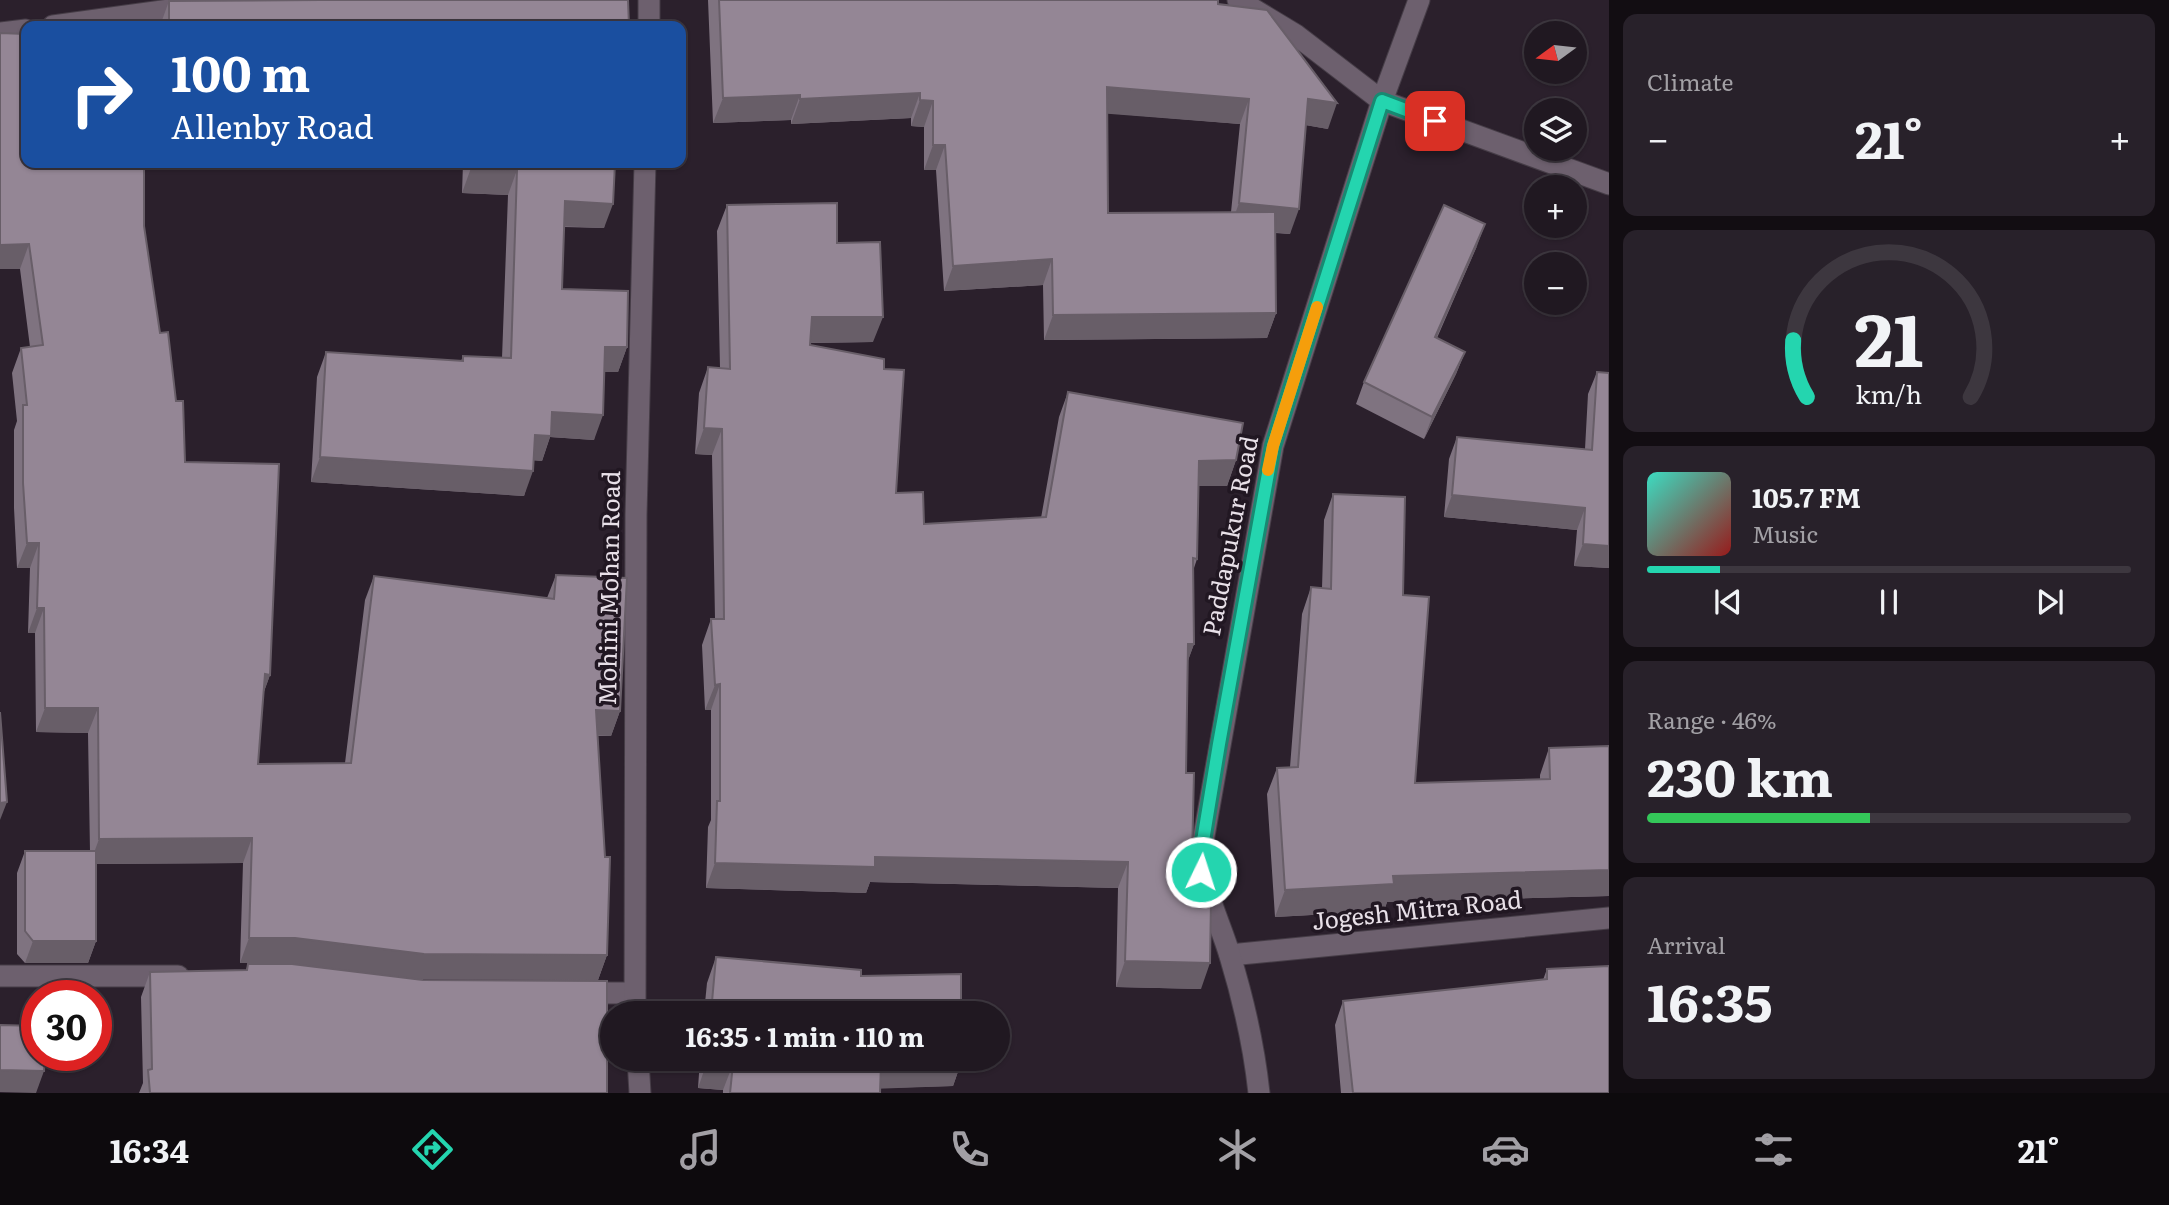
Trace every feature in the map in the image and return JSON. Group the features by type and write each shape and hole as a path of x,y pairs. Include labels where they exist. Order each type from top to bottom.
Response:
{"street":[{"path":"89,21 242,0"},
{"path":"649,0 649,21"},
{"path":"1238,0 1296,35 1382,101 1609,184"},
{"name":"Paddapukur Road","path":"1259,1093 1252,1036 1230,955 1201,872 1201,853 1237,635 1273,446 1382,101 1419,0"},
{"path":"0,33 21,31"},
{"name":"Mohini Mohan Road","path":"634,1001 636,515 645,168"},
{"name":"Jogesh Mitra Road","path":"1230,955 1609,918"},
{"path":"0,976 202,976"},
{"path":"565,993 620,1001"},
{"path":"639,1071 640,1093"}],"building":[{"path":"628,0 629,21 169,21 169,1"},
{"path":"719,0 1218,0 1218,4 1267,10 1337,103 1308,99 1299,209 1239,203 1249,99 1107,87 1108,213 1275,212 1276,313 1053,315 1052,259 953,266 945,145 933,145 933,101 920,100 920,93 800,99 800,95 723,98"},
{"path":"0,33 21,34 21,168 144,168 144,226 160,333 168,332 176,401 183,401 185,462 279,464 270,675 265,674 258,764 351,763 374,576 554,599 556,575 627,578 620,711 596,710 605,857 610,857 607,955 424,954 295,938 249,938 252,838 99,839 98,708 45,708 44,608 37,608 39,543 27,543 23,483 23,405 27,405 21,348 43,345 29,244 0,245"},
{"path":"471,168 615,168 613,204 565,201 562,289 628,291 627,347 605,347 603,415 552,412 551,436 535,435 533,471 320,457 326,352 463,361 463,356 511,358 517,170"},
{"path":"837,203 837,243 880,242 883,317 812,317 810,345 884,359 884,369 904,370 896,493 923,492 924,524 1046,517 1068,392 1243,423 1236,460 1199,461 1197,559 1193,558 1194,644 1188,644 1186,773 1194,773 1191,900 1211,901 1210,963 1125,961 1128,862 875,857 875,867 715,863 717,801 720,801 720,684 715,685 711,619 724,619 722,429 704,428 708,367 730,369 727,205"},
{"path":"1444,205 1485,224 1435,337 1465,352 1432,417 1364,382"},
{"path":"1597,372 1609,373 1609,546 1583,544 1585,508 1452,495 1457,437 1592,450"},
{"path":"1333,494 1405,497 1403,595 1429,597 1415,783 1550,779 1549,748 1609,746 1609,870 1393,876 1394,884 1285,890 1277,768 1298,767 1311,587 1331,589"},
{"path":"0,712 7,802 0,803"},
{"path":"25,851 96,851 96,941 33,941 25,931"},
{"path":"716,957 861,970 861,976 961,974 961,1001 712,1001"},
{"path":"248,964 292,964 423,980 607,981 607,1001 600,1001 600,1071 607,1071 607,1093 150,1093 150,972 247,970"},
{"path":"1609,966 1609,1093 1353,1093 1343,1001 1547,979 1547,969"},
{"path":"0,1025 21,1026 21,1070 0,1070"},
{"path":"732,1071 881,1071 880,1093 730,1093"}],"slow traffic":[{"path":"1268,470 1273,446 1317,307"}],"route":[{"path":"1201,872 1201,853 1237,635 1273,446 1382,101 1435,121"}]}
